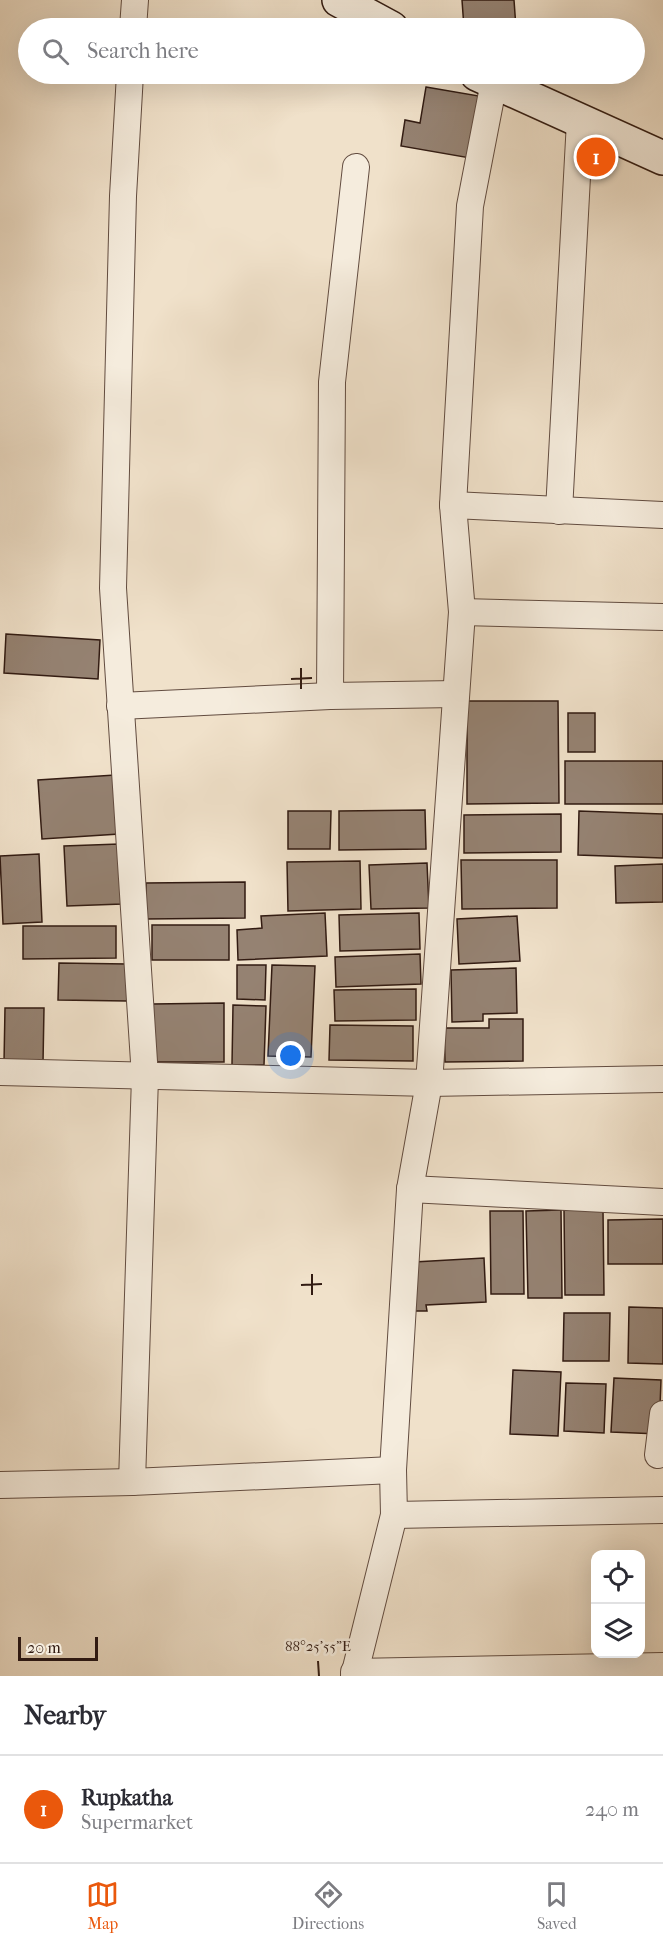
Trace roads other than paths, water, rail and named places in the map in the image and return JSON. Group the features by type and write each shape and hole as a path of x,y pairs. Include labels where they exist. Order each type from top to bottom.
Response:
{"main road":[{"path":"339,0 372,18"},
{"path":"498,84 663,158"}],"street":[{"path":"134,18 135,0"},
{"path":"129,84 123,196 113,588 145,1077 132,1482"},
{"path":"484,84 471,206 453,505 462,612 429,1083 410,1190 393,1470 394,1515 354,1674 663,1666"},
{"path":"559,511 580,121"},
{"path":"330,696 332,382 356,167"},
{"path":"453,505 663,515"},
{"path":"462,612 663,617"},
{"path":"120,706 330,696 456,694"},
{"path":"0,1072 429,1083 663,1078"},
{"path":"410,1190 663,1202"},
{"path":"658,1455 663,1414"},
{"path":"0,1485 132,1482 393,1470"},
{"path":"394,1515 663,1510"}],"place":[{"name":"Rupkatha","path":"596,157"}]}
